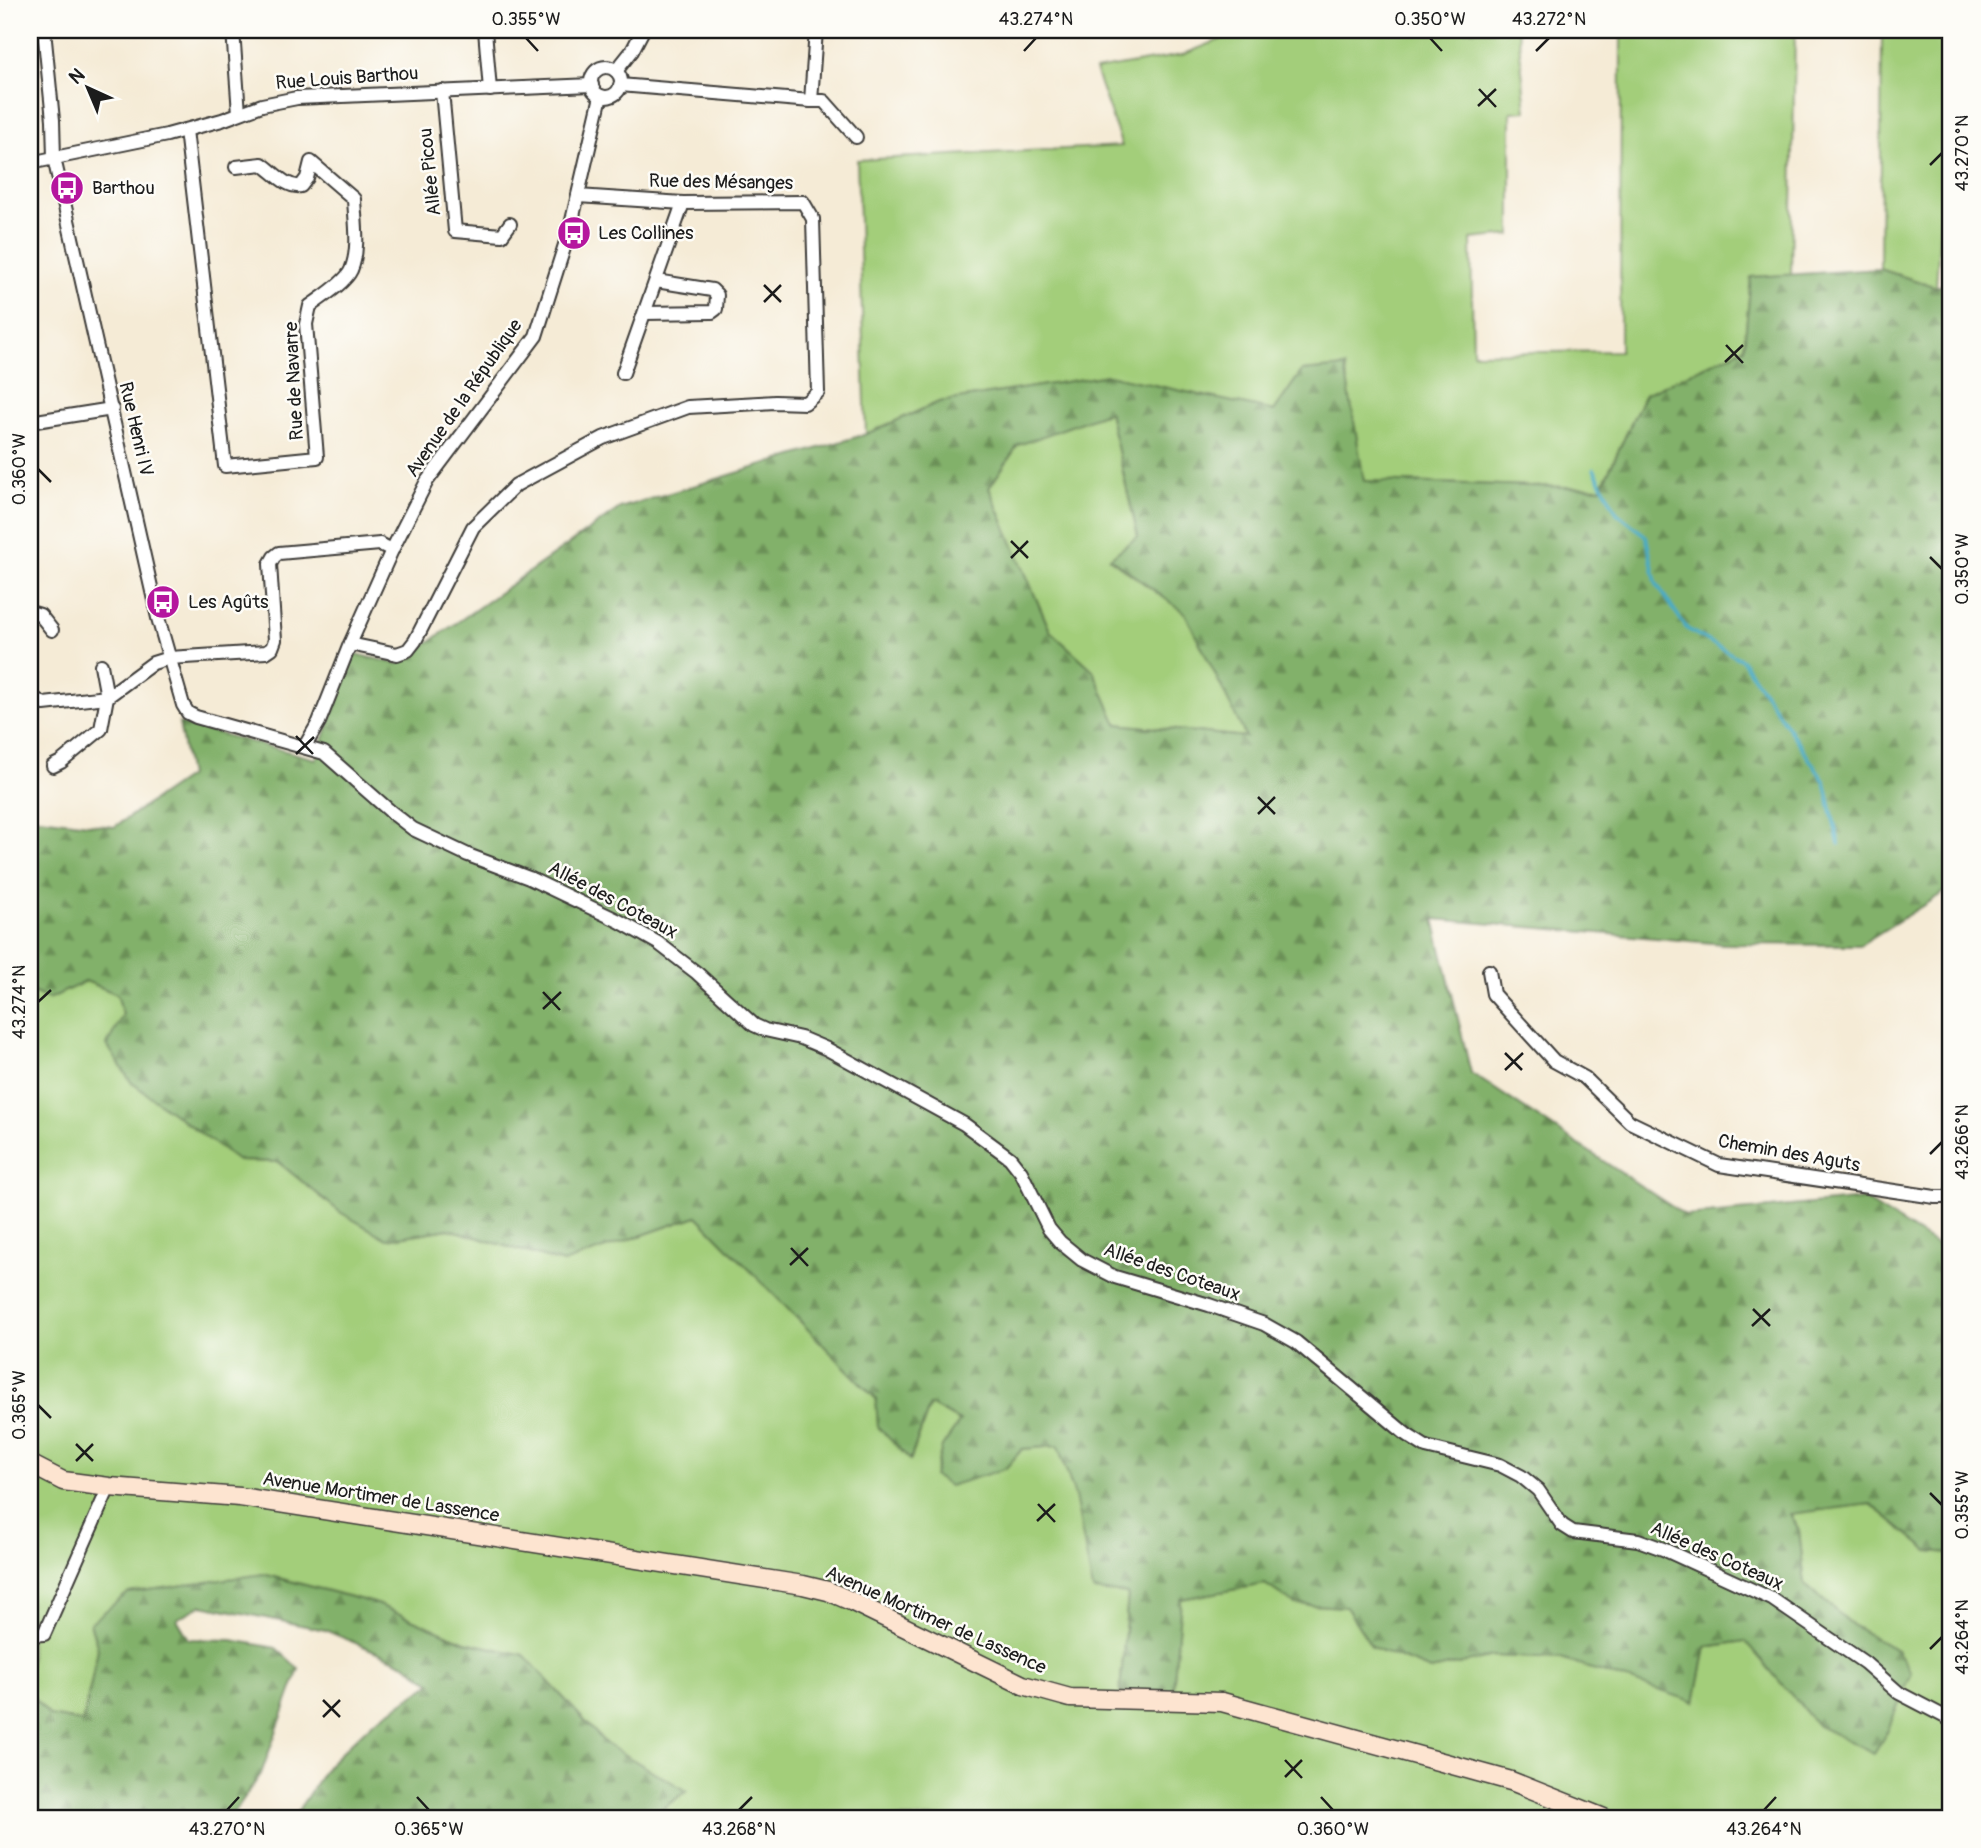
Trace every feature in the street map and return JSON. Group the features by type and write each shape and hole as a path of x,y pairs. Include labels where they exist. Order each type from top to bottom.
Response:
{"street":[{"name":"Rue Henri IV","path":"44,30 54,158 169,658 183,705 188,713 284,743 305,746"},
{"path":"233,30 239,113"},
{"path":"485,30 490,90"},
{"path":"616,71 632,51 643,30"},
{"path":"811,101 816,30"},
{"path":"607,68 616,71 620,77 619,90 611,96 601,96 593,90 593,76 599,70 607,68"},
{"name":"Rue Louis Barthou","path":"30,163 186,130 262,105 298,98 592,85"},
{"path":"620,85 824,101 856,136"},
{"name":"Allée Picou","path":"442,91 455,231 502,234 510,224"},
{"name":"Avenue de la République","path":"305,746 319,722 349,644 392,550 427,481 536,336 570,229 601,96"},
{"name":"Rue de Navarre","path":"186,130 225,466 317,457 306,324 310,306 335,288 351,271 356,244 354,199 312,162 307,178 301,186 295,187 262,164 236,167"},
{"name":"Rue des Mésanges","path":"349,644 397,654 408,650 472,527 516,485 603,438 688,408 775,402 805,403 818,392 813,219 803,202 683,204 578,196"},
{"path":"622,373 683,204"},
{"path":"645,313 712,312 716,309 717,295 712,290 656,281"},
{"path":"30,422 111,410"},
{"path":"30,696 44,704 107,696 153,663 169,658 266,652 272,648 275,640 270,564 274,557 279,553 380,544 392,550"},
{"path":"30,612 40,615 52,630"},
{"path":"53,766 101,729 107,696 101,665"},
{"name":"Allée des Coteaux","path":"305,746 324,753 413,829 468,855 529,878 658,943 697,973 754,1025 801,1038 827,1049 964,1124 1010,1158 1021,1172 1049,1229 1082,1260 1115,1277 1264,1324 1296,1342 1407,1436 1426,1447 1500,1465 1521,1476 1538,1490 1562,1525 1573,1532 1638,1540 1772,1599 1864,1663 1899,1693 1951,1720"},
{"name":"Chemin des Aguts","path":"1489,971 1493,994 1554,1061 1585,1078 1630,1122 1719,1165 1935,1197 1951,1197"},
{"name":"Avenue Mortimer de Lassence","path":"30,1464 63,1481 109,1488 240,1497 803,1585 828,1591 853,1602 1023,1685 1070,1698 1222,1702 1510,1781 1604,1818"},
{"path":"30,1634 44,1634 109,1488"}],"green space":[{"path":"1225,30 1518,30 1526,111 1511,112 1511,235 1471,239 1473,353 1620,351 1621,30 1795,30 1791,276 1751,277 1744,348 1645,394 1601,488 1363,481 1344,367 1302,371 1274,411 1108,375 939,402 866,434 857,160 1122,146 1095,70 1182,55 1227,37"},
{"path":"1882,30 1951,30 1936,287 1880,269"},
{"path":"1880,269 1936,287 1951,283 1951,888 1860,945 1725,944 1434,919 1471,1073 1686,1216 1863,1199 1951,1254 1951,1553 1928,1551 1871,1504 1790,1514 1799,1530 1805,1585 1854,1626 1896,1650 1911,1672 1888,1730 1874,1753 1818,1726 1745,1641 1706,1647 1695,1702 1561,1659 1493,1656 1431,1670 1372,1647 1346,1607 1295,1604 1265,1584 1181,1599 1173,1691 1120,1693 1128,1594 1093,1591 1075,1496 1058,1446 1022,1449 1005,1469 949,1486 934,1476 942,1447 960,1421 930,1405 910,1460 878,1427 876,1399 697,1216 563,1263 449,1229 387,1239 340,1212 278,1162 238,1161 131,1082 107,1045 123,1014 117,994 86,981 49,999 30,991 30,817 114,827 189,776 179,723 316,759 355,654 398,664 620,508 866,434 939,402 1108,375 1274,411 1302,371 1345,367 1364,481 1601,488 1645,394 1744,348 1751,277","holes":["1109,412 1138,536 1110,558 1185,613 1246,737 1117,724 1093,670 1050,631 989,488 1018,445"]},
{"path":"1109,412 1138,537 1110,559 1185,613 1247,737 1116,724 1093,670 1050,631 989,488 1018,445"},
{"path":"86,981 117,994 123,1014 238,1161 278,1162 340,1212 387,1239 449,1229 563,1263 697,1216 877,1399 878,1427 911,1459 930,1405 960,1422 943,1447 1005,1469 1022,1449 1058,1446 1075,1496 1128,1593 1120,1693 1173,1691 1181,1599 1265,1584 1295,1604 1346,1607 1372,1647 1431,1670 1493,1656 1561,1659 1695,1701 1706,1647 1746,1641 1818,1726 1896,1650 1854,1626 1805,1585 1799,1530 1790,1513 1871,1504 1928,1551 1951,1553 1951,1818 649,1818 686,1791 606,1744 524,1655 465,1642 374,1603 263,1574 91,1623 98,1649 83,1722 50,1716 30,1694 30,991 49,999"},
{"path":"263,1574 374,1603 465,1642 524,1655 606,1744 687,1791 649,1818 293,1818 328,1765 372,1723 432,1683 405,1664 325,1630 202,1605 177,1619 189,1639 232,1640 276,1648 299,1669 261,1774 230,1818 30,1818 30,1694 50,1716 83,1722 98,1649 90,1623 128,1593"}],"waterway":[{"path":"1594,469 1617,513 1646,536 1656,583 1687,629 1742,660 1825,782 1839,844"}],"place":[{"name":"Barthou","path":"67,188"},
{"name":"Les Collines","path":"574,233"},
{"name":"Les Agûts","path":"163,602"}]}
